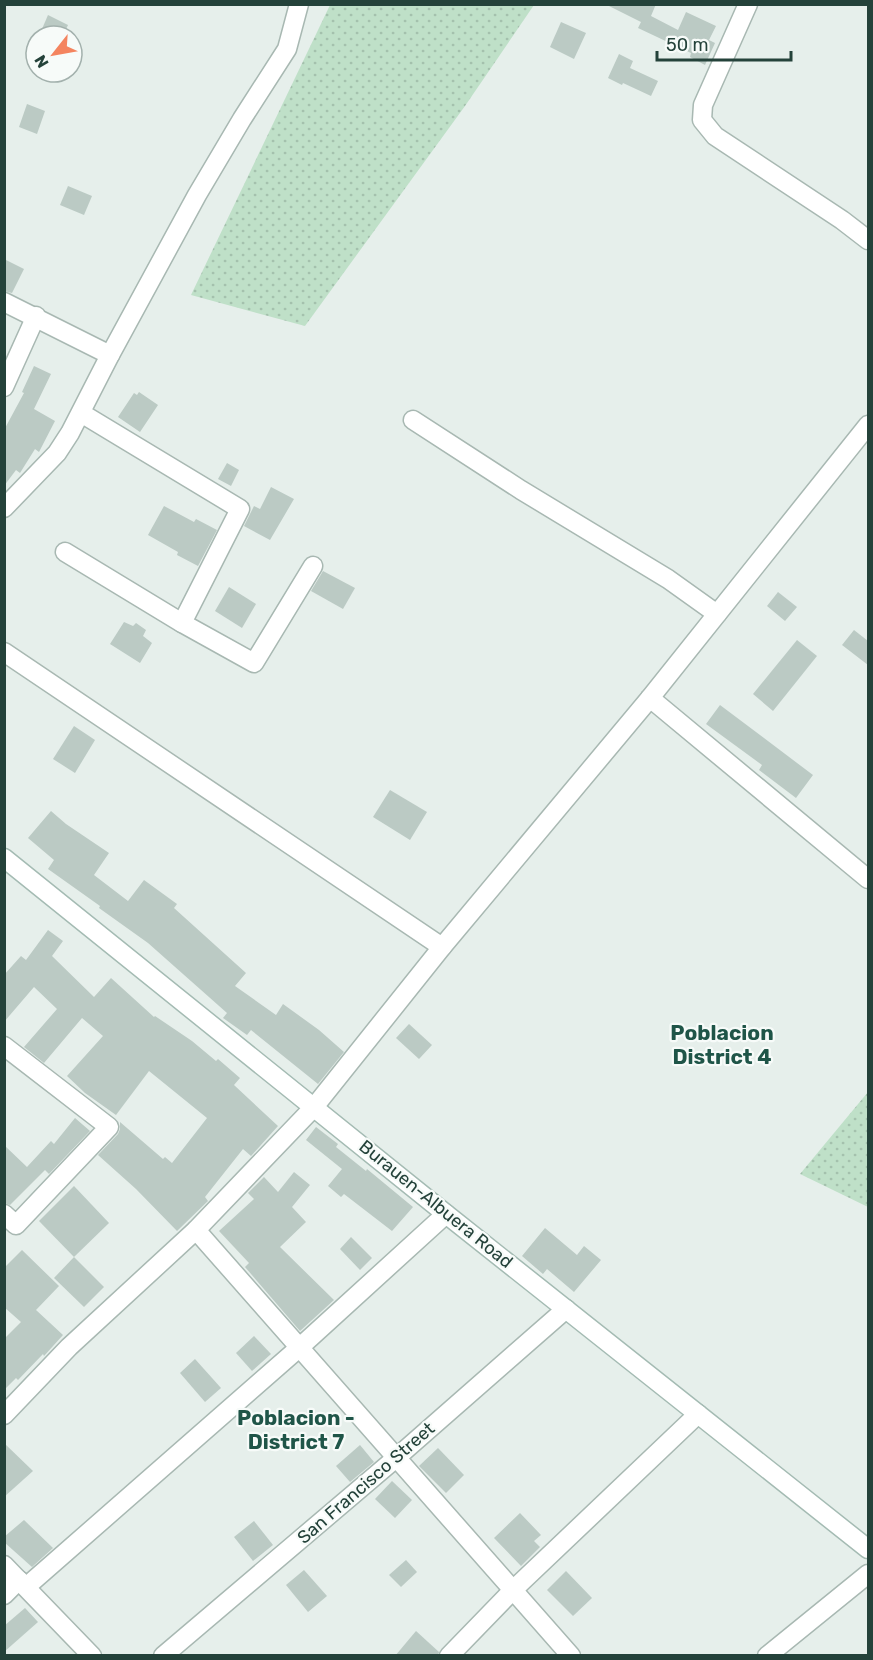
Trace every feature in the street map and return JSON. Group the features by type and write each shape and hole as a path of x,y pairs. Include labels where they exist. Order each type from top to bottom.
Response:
{"street":[{"path":"4,508 57,453 81,413 110,354 197,195 286,49 299,4"},
{"path":"748,4 703,105 702,120 715,136 842,220 868,240"},
{"path":"4,302 110,354"},
{"path":"4,387 36,316"},
{"path":"81,413 240,509 182,623"},
{"path":"413,420 521,490 668,579 717,614"},
{"path":"4,1414 69,1347 196,1230 315,1106 442,947 650,698 868,425"},
{"path":"65,552 182,623 254,663 313,566"},
{"path":"4,652 442,947"},
{"path":"650,698 868,879"},
{"name":"Burauen-Albuera Road","path":"4,858 315,1106 446,1214 868,1549"},
{"path":"4,1046 109,1127 16,1225 4,1214"},
{"path":"4,1595 22,1583 300,1347 446,1214"},
{"path":"196,1230 571,1656"},
{"name":"San Francisco Street","path":"163,1656 396,1458 566,1309"},
{"path":"449,1656 513,1590 698,1413"},
{"path":"4,1565 92,1656"},
{"path":"767,1656 868,1574"}],"green space":[{"path":"330,5 534,5 465,106 305,326 191,295"},
{"path":"868,1092 868,1207 800,1174"}],"building":[{"path":"605,4 656,4 651,16 678,30 686,12 716,26 709,40 715,43 705,65 690,57 691,53 638,28 641,22"},
{"path":"48,15 66,24 44,24"},
{"path":"561,22 586,33 574,59 550,47"},
{"path":"619,54 633,61 630,68 658,81 651,96 608,78"},
{"path":"27,104 45,111 37,134 19,127"},
{"path":"68,186 92,196 84,215 60,205"},
{"path":"4,259 24,269 12,293 4,291"},
{"path":"34,366 51,374 34,409 55,421 39,452 35,449 20,473 16,470 4,486 4,430 24,393 22,392"},
{"path":"139,392 158,405 140,432 118,417 134,393 137,395"},
{"path":"227,463 239,470 231,486 218,479"},
{"path":"271,487 294,499 270,540 244,526 254,506 260,509"},
{"path":"164,506 194,522 196,519 217,530 198,566 148,535"},
{"path":"323,571 355,588 343,609 311,591"},
{"path":"229,587 256,604 242,628 215,611"},
{"path":"778,592 797,607 785,621 767,606"},
{"path":"124,622 133,626 136,623 146,630 143,636 152,643 140,663 110,644"},
{"path":"854,630 868,641 868,665 842,645"},
{"path":"797,640 817,656 773,711 753,694"},
{"path":"720,705 813,775 796,798 759,770 762,765 706,724"},
{"path":"74,726 95,740 75,773 53,759"},
{"path":"390,790 427,812 410,840 373,817"},
{"path":"51,811 109,853 94,875 128,901 144,880 177,904 174,908 246,973 235,986 276,1015 283,1004 319,1030 344,1052 318,1084 251,1030 247,1035 223,1018 227,1013 148,943 48,869 54,860 28,838"},
{"path":"48,930 63,941 52,956 94,997 111,978 154,1017 192,1041 216,1061 218,1059 240,1078 234,1085 278,1126 251,1156 243,1149 205,1197 208,1201 177,1231 136,1189 98,1155 118,1134 120,1122 163,1159 165,1157 172,1163 207,1118 149,1071 116,1115 85,1093 67,1076 103,1036 82,1018 44,1063 24,1047 57,1009 34,987 4,1022 4,975 21,956 26,960"},
{"path":"409,1024 432,1045 419,1059 396,1038"},
{"path":"75,1118 90,1131 49,1174 45,1170 10,1205 4,1203 4,1145 27,1167 51,1141 54,1144"},
{"path":"316,1127 338,1144 336,1147 413,1207 392,1231 344,1194 341,1197 328,1186 342,1169 306,1140"},
{"path":"294,1172 310,1185 292,1207 306,1222 280,1247 334,1300 300,1331 245,1267 249,1263 219,1231 254,1199 248,1193 264,1177 278,1192"},
{"path":"74,1186 109,1223 74,1257 39,1221"},
{"path":"545,1228 577,1255 584,1246 601,1260 574,1292 547,1269 543,1274 522,1256"},
{"path":"351,1237 372,1258 360,1270 340,1249"},
{"path":"22,1250 59,1286 36,1310 63,1335 44,1356 43,1354 18,1380 16,1378 4,1390 4,1339 21,1322 4,1307 4,1268"},
{"path":"74,1257 104,1287 84,1307 54,1278"},
{"path":"254,1336 271,1354 252,1371 236,1353"},
{"path":"195,1359 221,1388 205,1402 180,1373"},
{"path":"4,1443 33,1471 4,1497"},
{"path":"360,1445 374,1462 350,1482 336,1466"},
{"path":"438,1448 464,1475 446,1493 419,1466"},
{"path":"392,1481 412,1500 395,1518 375,1499"},
{"path":"520,1513 541,1535 534,1541 540,1547 521,1566 494,1538"},
{"path":"24,1520 53,1548 32,1567 4,1542 4,1537"},
{"path":"254,1521 273,1545 253,1561 234,1537"},
{"path":"406,1560 417,1572 401,1587 389,1575"},
{"path":"304,1570 327,1596 308,1612 286,1585"},
{"path":"566,1571 592,1598 573,1616 547,1590"},
{"path":"25,1608 38,1622 4,1652 4,1626"},
{"path":"416,1631 439,1652 438,1656 395,1656"}],"district":[{"name":"Poblacion District 4","path":"722,1045"},
{"name":"Poblacion - District 7","path":"296,1430"}]}
